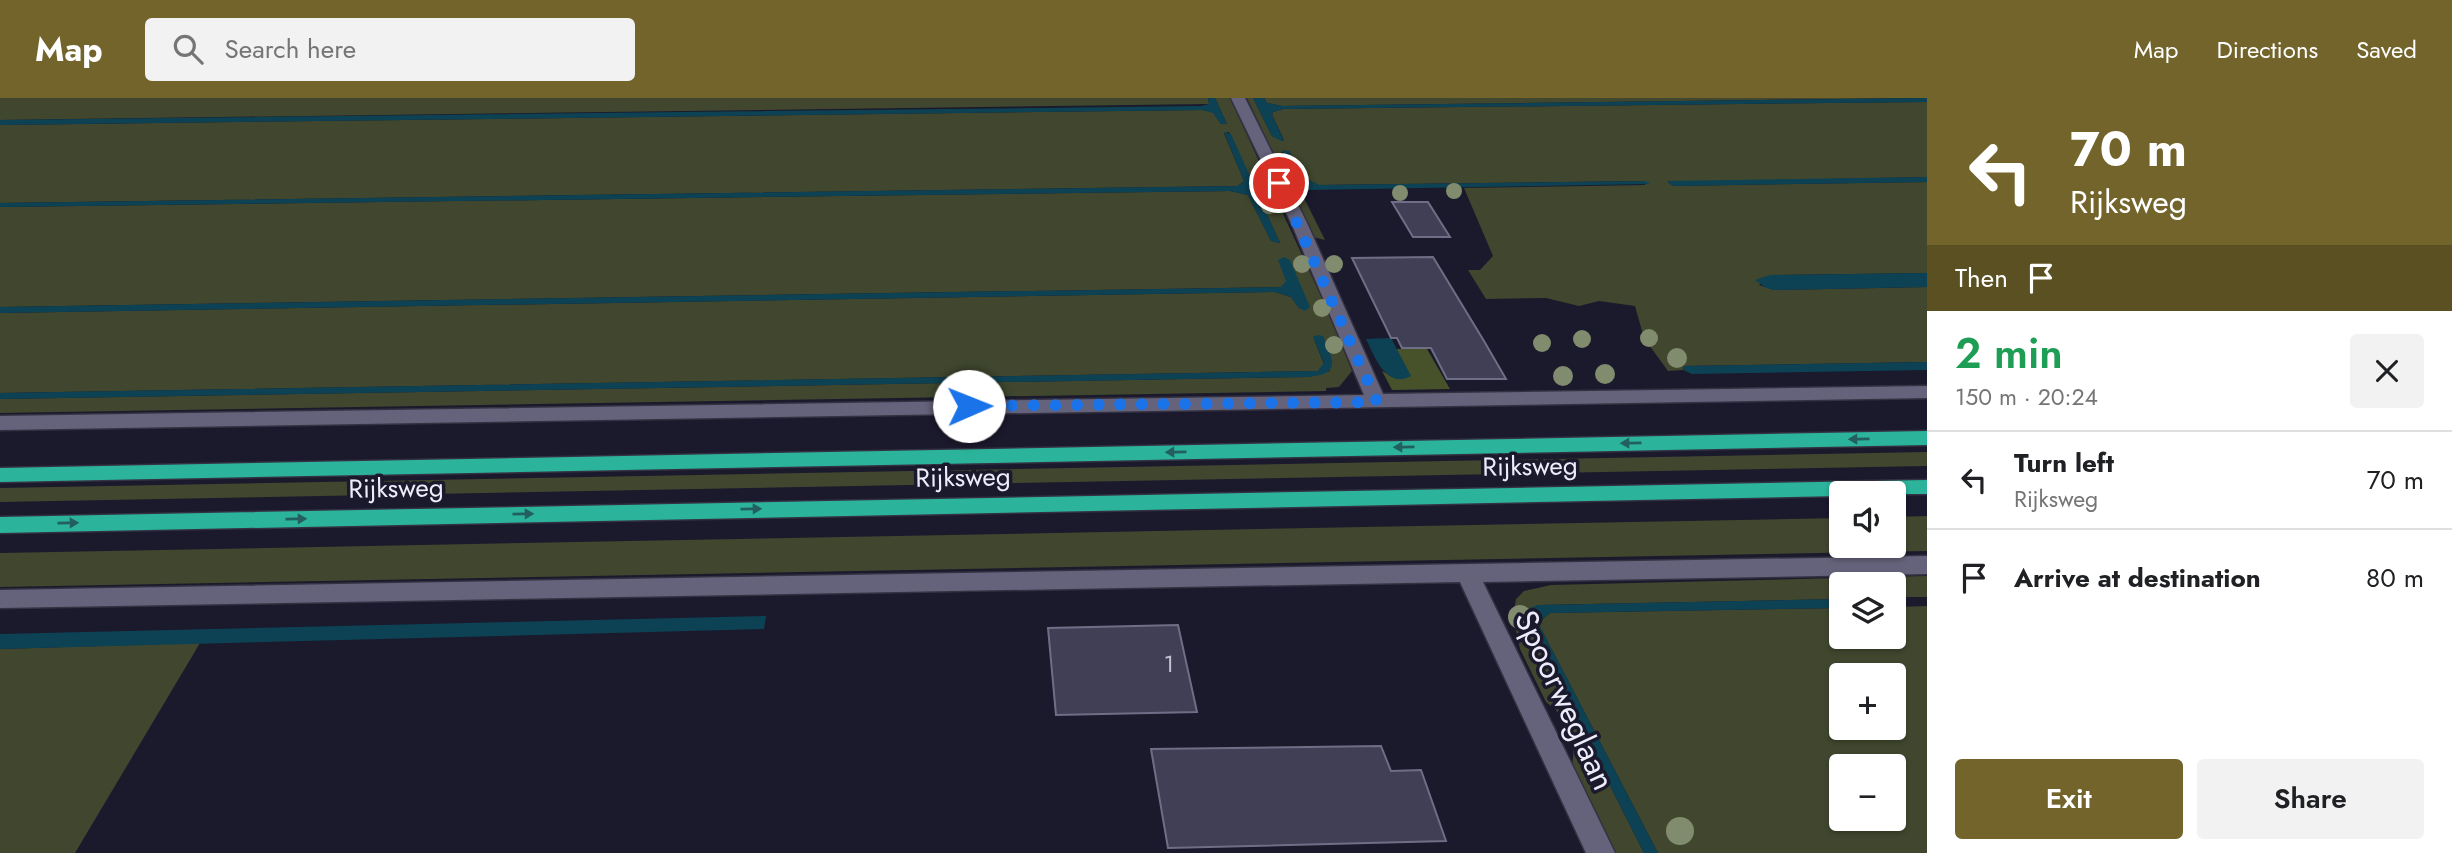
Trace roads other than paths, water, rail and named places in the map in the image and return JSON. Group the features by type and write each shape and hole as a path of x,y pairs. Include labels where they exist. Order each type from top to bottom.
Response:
{"highway":[{"name":"Rijksweg","path":"0,475 1927,438"},
{"name":"Rijksweg","path":"0,525 1927,487"}],"street":[{"path":"1238,98 1300,225 1377,402"},
{"path":"0,423 1927,392"},
{"path":"0,599 1927,565"},
{"name":"Spoorweglaan","path":"1468,575 1601,853"}],"water":[{"path":"1208,98 1215,98 1227,124 1221,124 1213,113 1202,110 0,125 0,120 1201,106 1209,104"},
{"path":"1253,98 1264,98 1267,103 1282,106 1927,98 1927,102 1283,109 1273,112 1272,115 1284,141 1281,141 1272,136"},
{"path":"1224,132 1231,134 1280,243 1271,241 1248,195 1230,191 0,207 0,203 1238,186 1244,181"},
{"path":"1282,150 1289,151 1304,178 1319,185 1645,181 1650,184 1306,190 1300,187"},
{"path":"1927,177 1927,182 1673,186 1667,181"},
{"path":"1284,257 1290,260 1310,307 1305,311 1299,308 1291,297 1275,292 0,313 0,307 1281,287 1286,281 1278,260"},
{"path":"1927,273 1927,287 1774,290 1755,280 1770,275"},
{"path":"1323,336 1332,365 1325,373 1307,377 0,399 0,393 1318,371 1324,363 1313,337"},
{"path":"1391,338 1411,376 1402,379 1388,375 1366,339"},
{"path":"1927,362 1927,370 1692,374 1683,370 1684,366"},
{"path":"1829,599 1829,608 1550,613 1538,623 1658,853 1644,853 1525,617 1530,608 1539,605"},
{"path":"766,616 764,629 0,649 0,634"}]}
